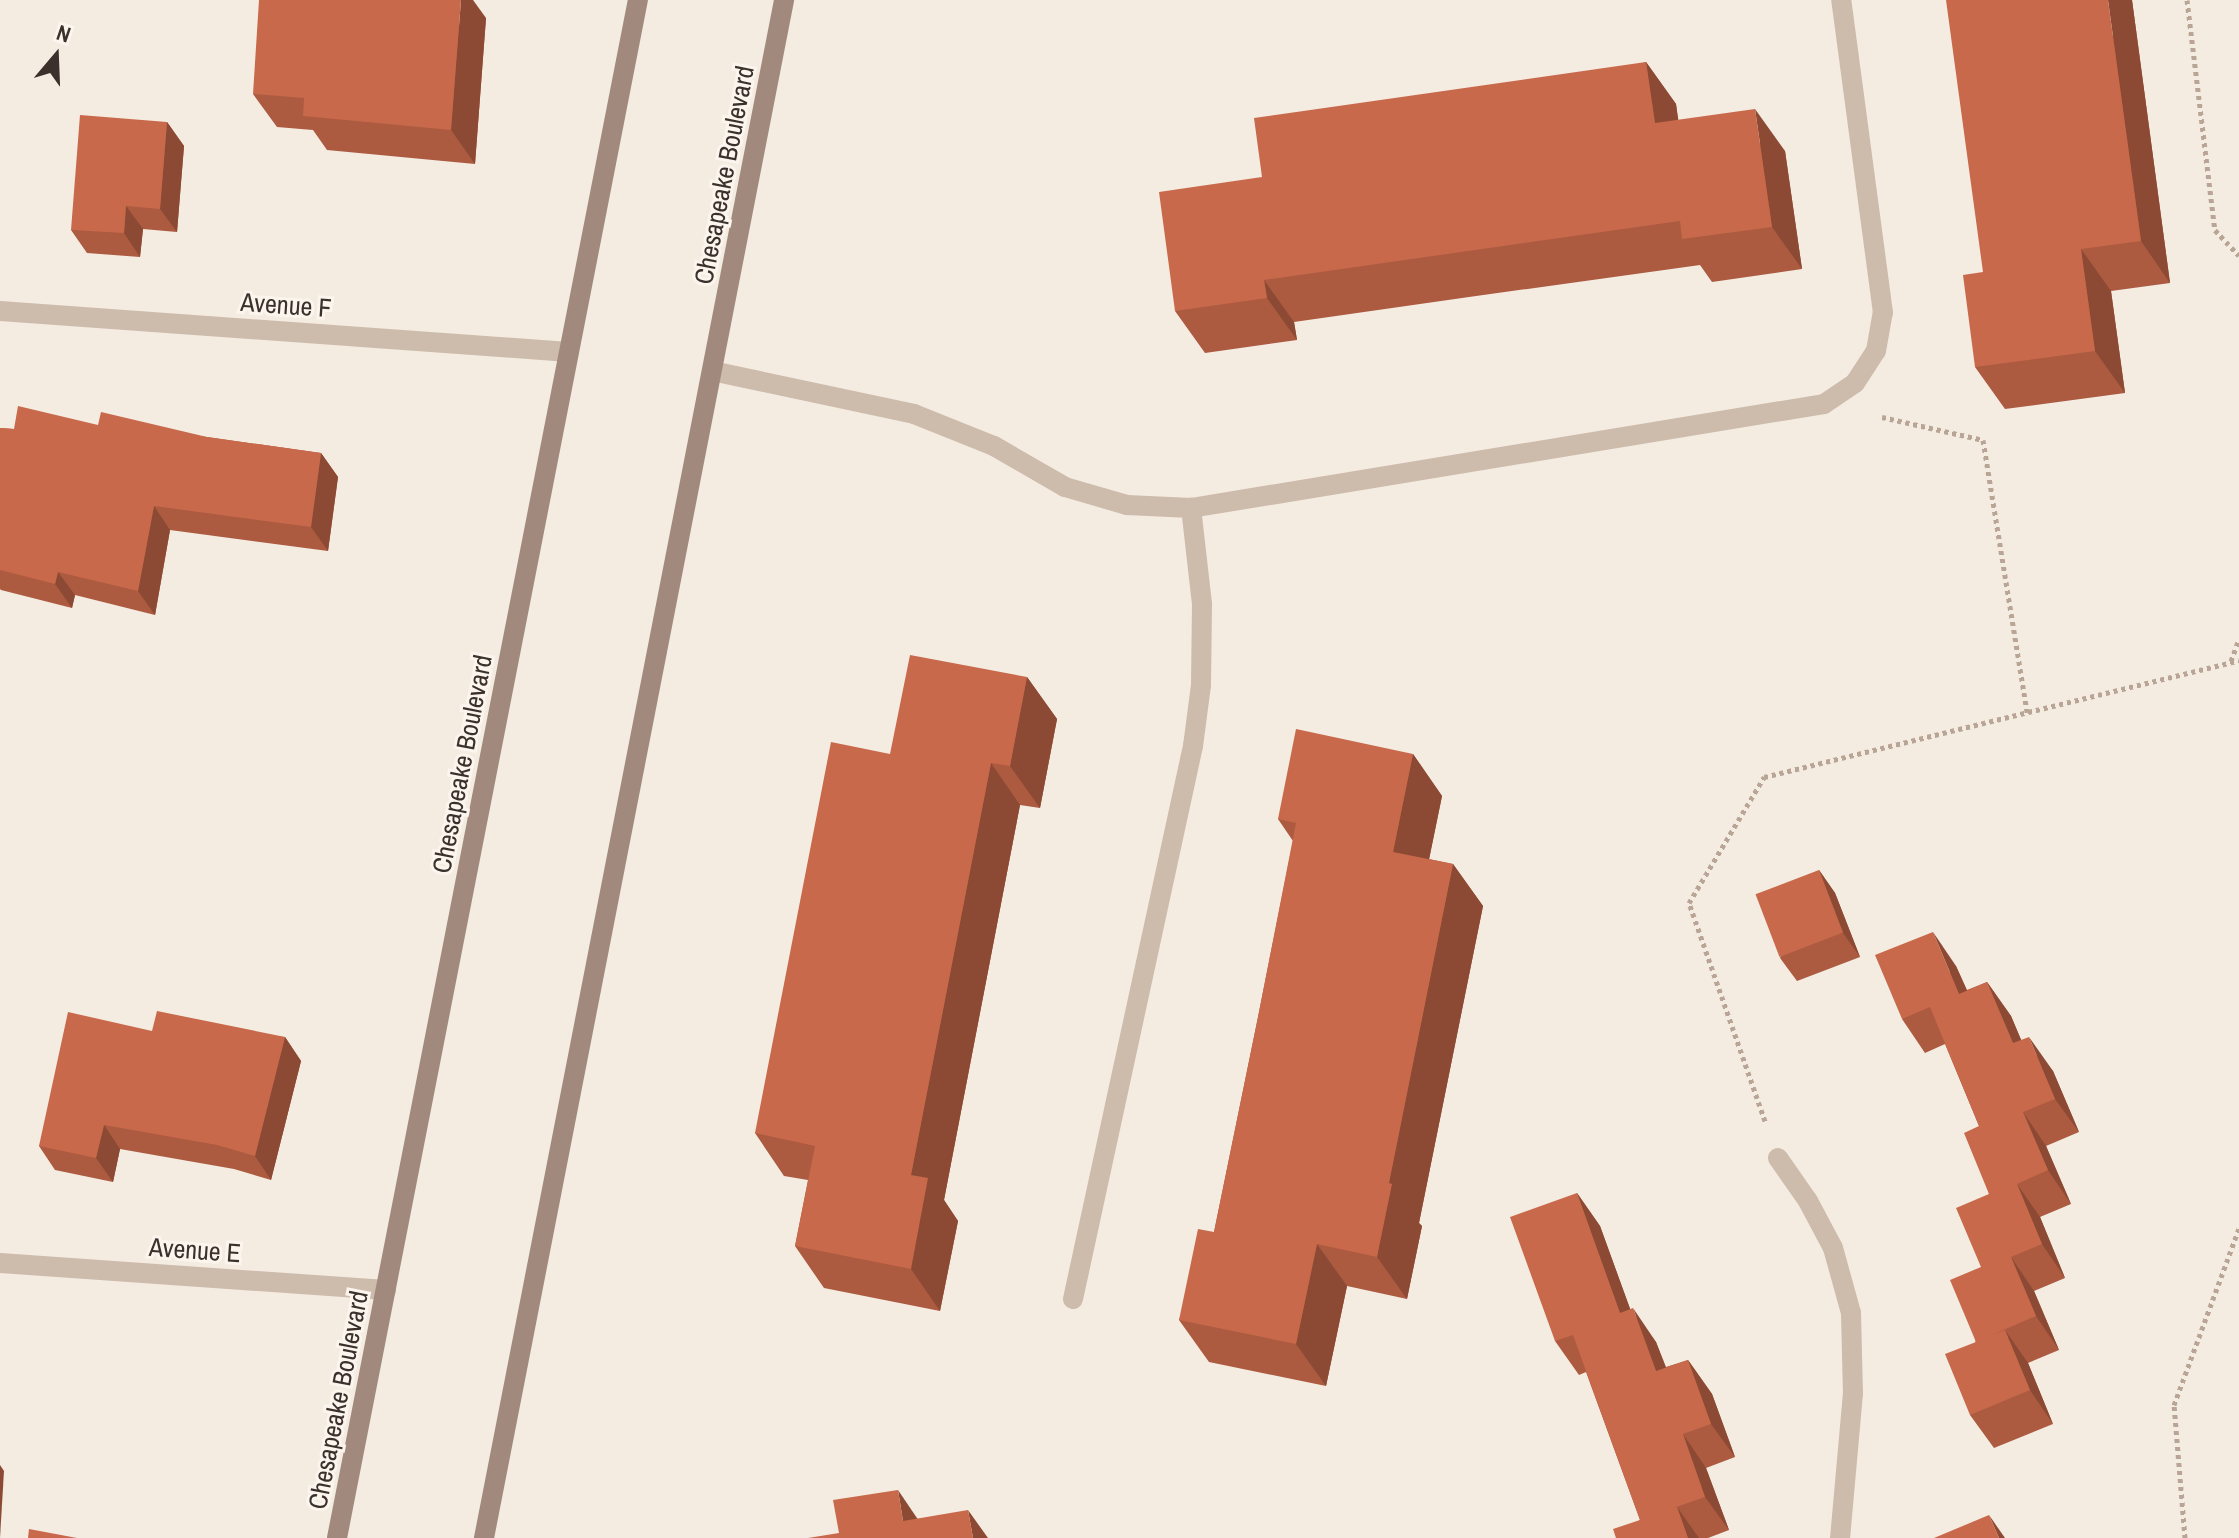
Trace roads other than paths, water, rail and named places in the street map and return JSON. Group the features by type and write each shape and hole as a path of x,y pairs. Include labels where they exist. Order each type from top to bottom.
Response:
{"main road":[{"name":"Chesapeake Boulevard","path":"337,1538 638,0"},
{"name":"Chesapeake Boulevard","path":"484,1538 784,0"}],"street":[{"path":"712,371 914,414 994,446 1065,487 1127,505 1191,508 1824,404 1855,383 1876,351 1883,313 1841,0"},
{"name":"Avenue F","path":"0,311 569,352"},
{"path":"1073,1299 1193,746 1201,685 1202,604 1191,508"},
{"path":"1778,1158 1808,1201 1833,1248 1851,1313 1853,1393 1840,1538"},
{"name":"Avenue E","path":"0,1263 386,1290"}]}
